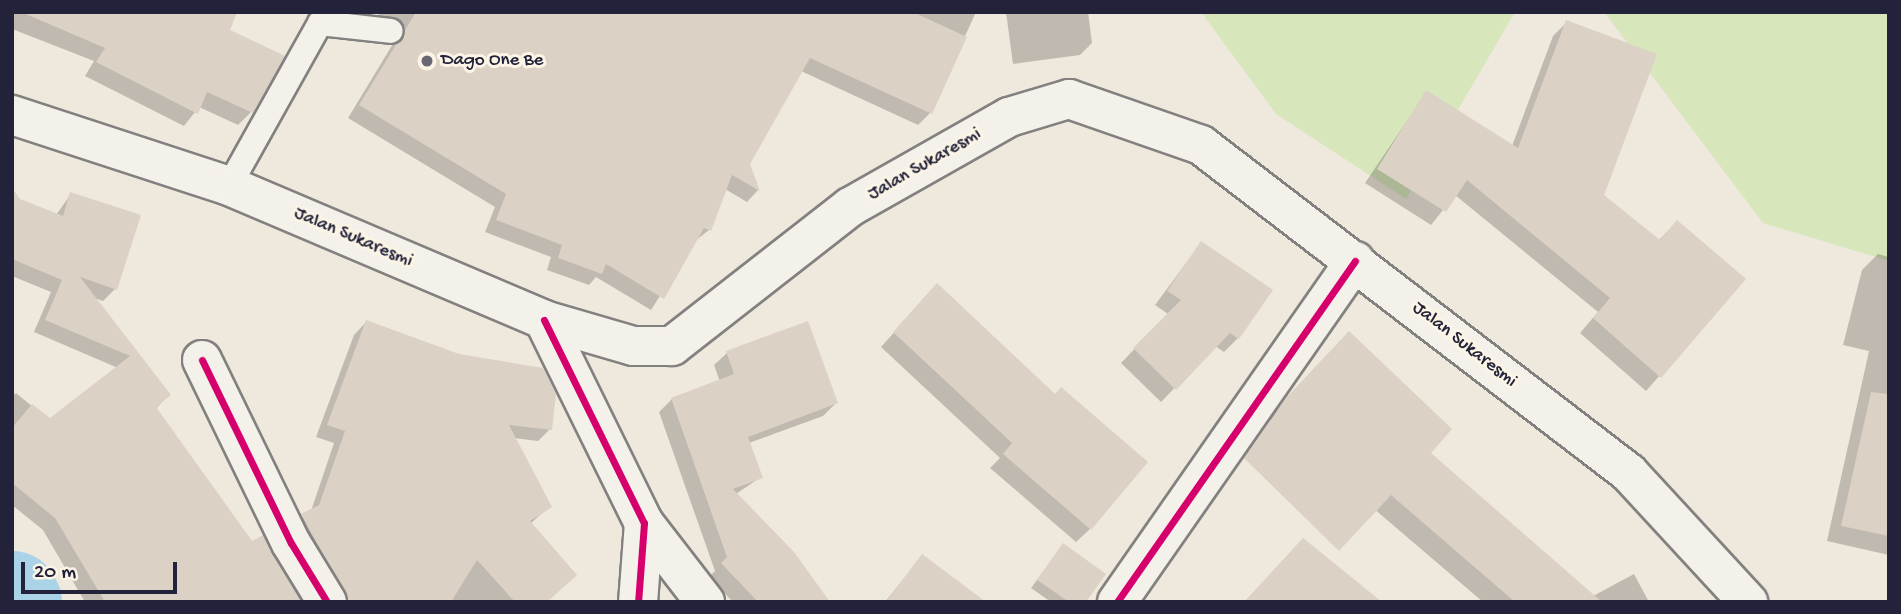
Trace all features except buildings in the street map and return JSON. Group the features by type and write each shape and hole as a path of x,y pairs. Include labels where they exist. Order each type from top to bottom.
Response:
{"main road":[{"name":"Jalan Sukaresmi","path":"12,115 229,186 544,320 633,346 672,346 850,207 1009,117 1069,99 1201,145 1629,473 1748,602"},
{"path":"1117,602 1355,261"},
{"path":"544,320 644,523 705,602"},
{"path":"202,360 291,543 327,602"},
{"path":"638,602 644,523"}],"lane":[{"path":"229,186 320,23 391,31"}],"green space":[{"path":"1201,12 1515,12 1406,199 1276,114"},
{"path":"1604,12 1889,12 1889,261 1763,223"}],"waterway":[{"path":"12,597 15,602"}],"cycle path":[{"path":"1117,602 1355,261"},
{"path":"544,320 644,523 638,602"},
{"path":"202,360 291,543 327,602"}],"place":[{"name":"Dago One Be","path":"427,61"}]}
